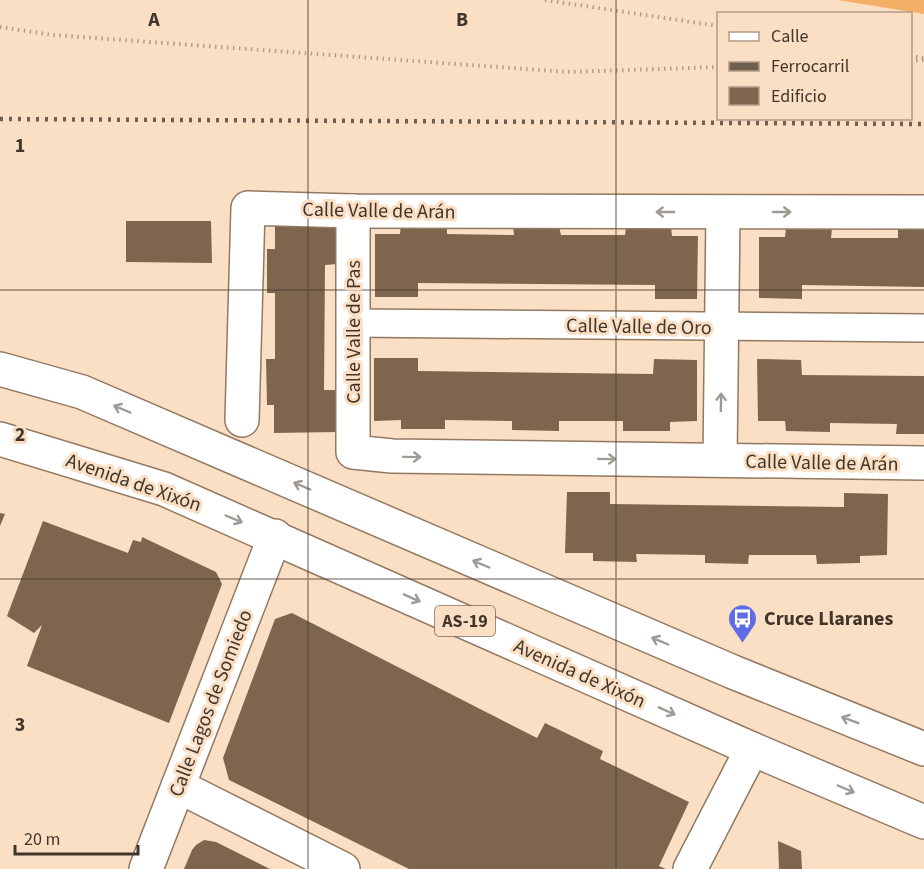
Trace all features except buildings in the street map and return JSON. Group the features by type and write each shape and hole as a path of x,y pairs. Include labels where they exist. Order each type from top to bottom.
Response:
{"street":[{"name":"Calle Valle de Arán","path":"242,420 248,208 353,211 924,212"},
{"name":"Calle Valle de Pas","path":"353,211 353,452"},
{"name":"Calle Valle de Arán","path":"720,460 723,213"},
{"name":"Calle Valle de Oro","path":"353,323 924,328"},
{"path":"0,369 82,392 733,672 924,749"},
{"name":"Avenida de Xixón","path":"0,439 164,489 275,536 752,749 924,822"},
{"name":"Calle Valle de Arán","path":"353,452 392,456 924,463"},
{"name":"Calle Lagos de Somiedo","path":"146,869 275,536"},
{"path":"690,869 752,749"},
{"path":"178,786 342,869"}],"path":[{"path":"545,0 717,27"},
{"path":"0,27 53,34 568,72 717,67"}],"shaded area":[{"path":"838,0 924,0 924,14"}],"railway":[{"path":"0,119 924,124"}],"place":[{"name":"Cruce Llaranes","path":"743,644"}]}
